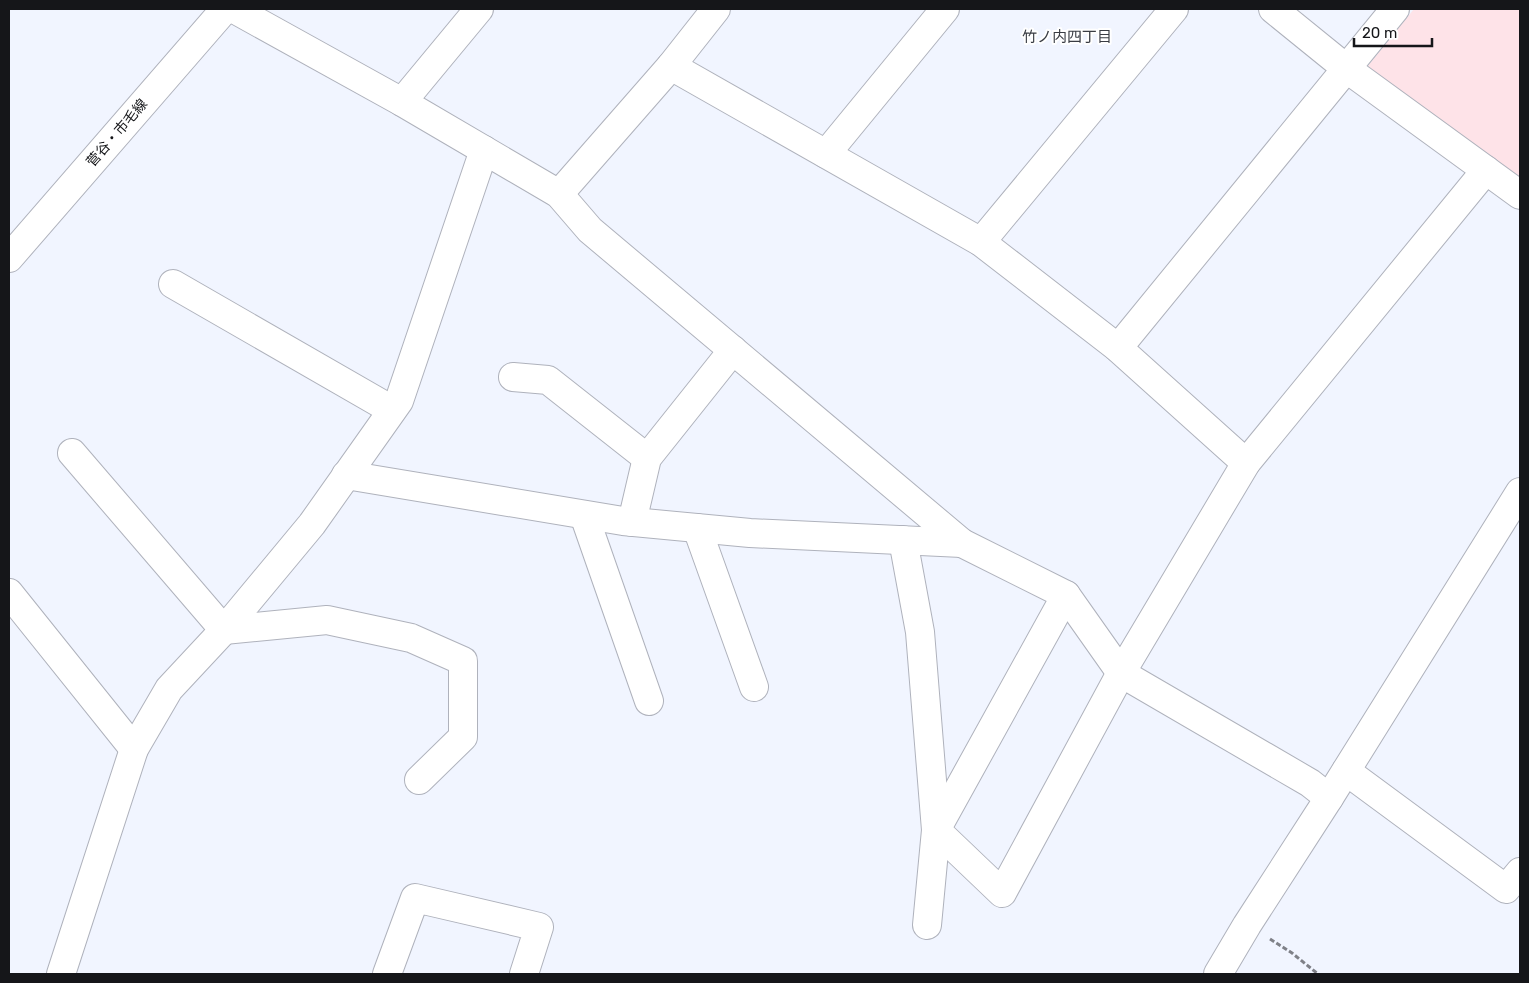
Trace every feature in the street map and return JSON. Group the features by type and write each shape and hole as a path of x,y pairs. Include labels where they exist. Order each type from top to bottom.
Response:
{"street":[{"name":"菅谷・市毛線","path":"9,258 225,9"},
{"path":"234,9 402,102 558,194 590,230 962,543 1066,595 1121,673 1310,783 1330,798"},
{"path":"402,102 479,9"},
{"path":"558,194 671,66 716,9"},
{"path":"826,154 945,9"},
{"path":"981,242 1174,9"},
{"path":"1274,9 1347,69 1520,195"},
{"path":"1118,348 1394,9"},
{"path":"671,66 981,242 1118,348 1246,463"},
{"path":"61,974 134,749 169,689 224,630 312,524 399,401 484,150"},
{"path":"936,830 1002,893 1121,673 1246,463 1486,170"},
{"path":"173,284 392,410"},
{"path":"632,522 647,458 733,350"},
{"path":"513,377 548,380 647,458"},
{"path":"72,453 224,630"},
{"path":"346,475 632,522 750,533 962,543"},
{"path":"1218,974 1247,924 1330,798 1520,492"},
{"path":"584,515 649,700"},
{"path":"697,528 754,688"},
{"path":"904,540 920,632 936,830 927,925"},
{"path":"9,593 134,749"},
{"path":"936,830 1066,595"},
{"path":"224,630 327,620 411,638 463,661 463,737 419,780"},
{"path":"1346,771 1506,889 1520,872"},
{"path":"387,974 415,898 538,927 524,974"}],"path":[{"path":"1247,924 1292,953 1318,974"}],"shaded area":[{"path":"1414,9 1520,9 1520,180 1367,67"}],"district":[{"name":"竹ノ内四丁目","path":"1067,37"}]}
